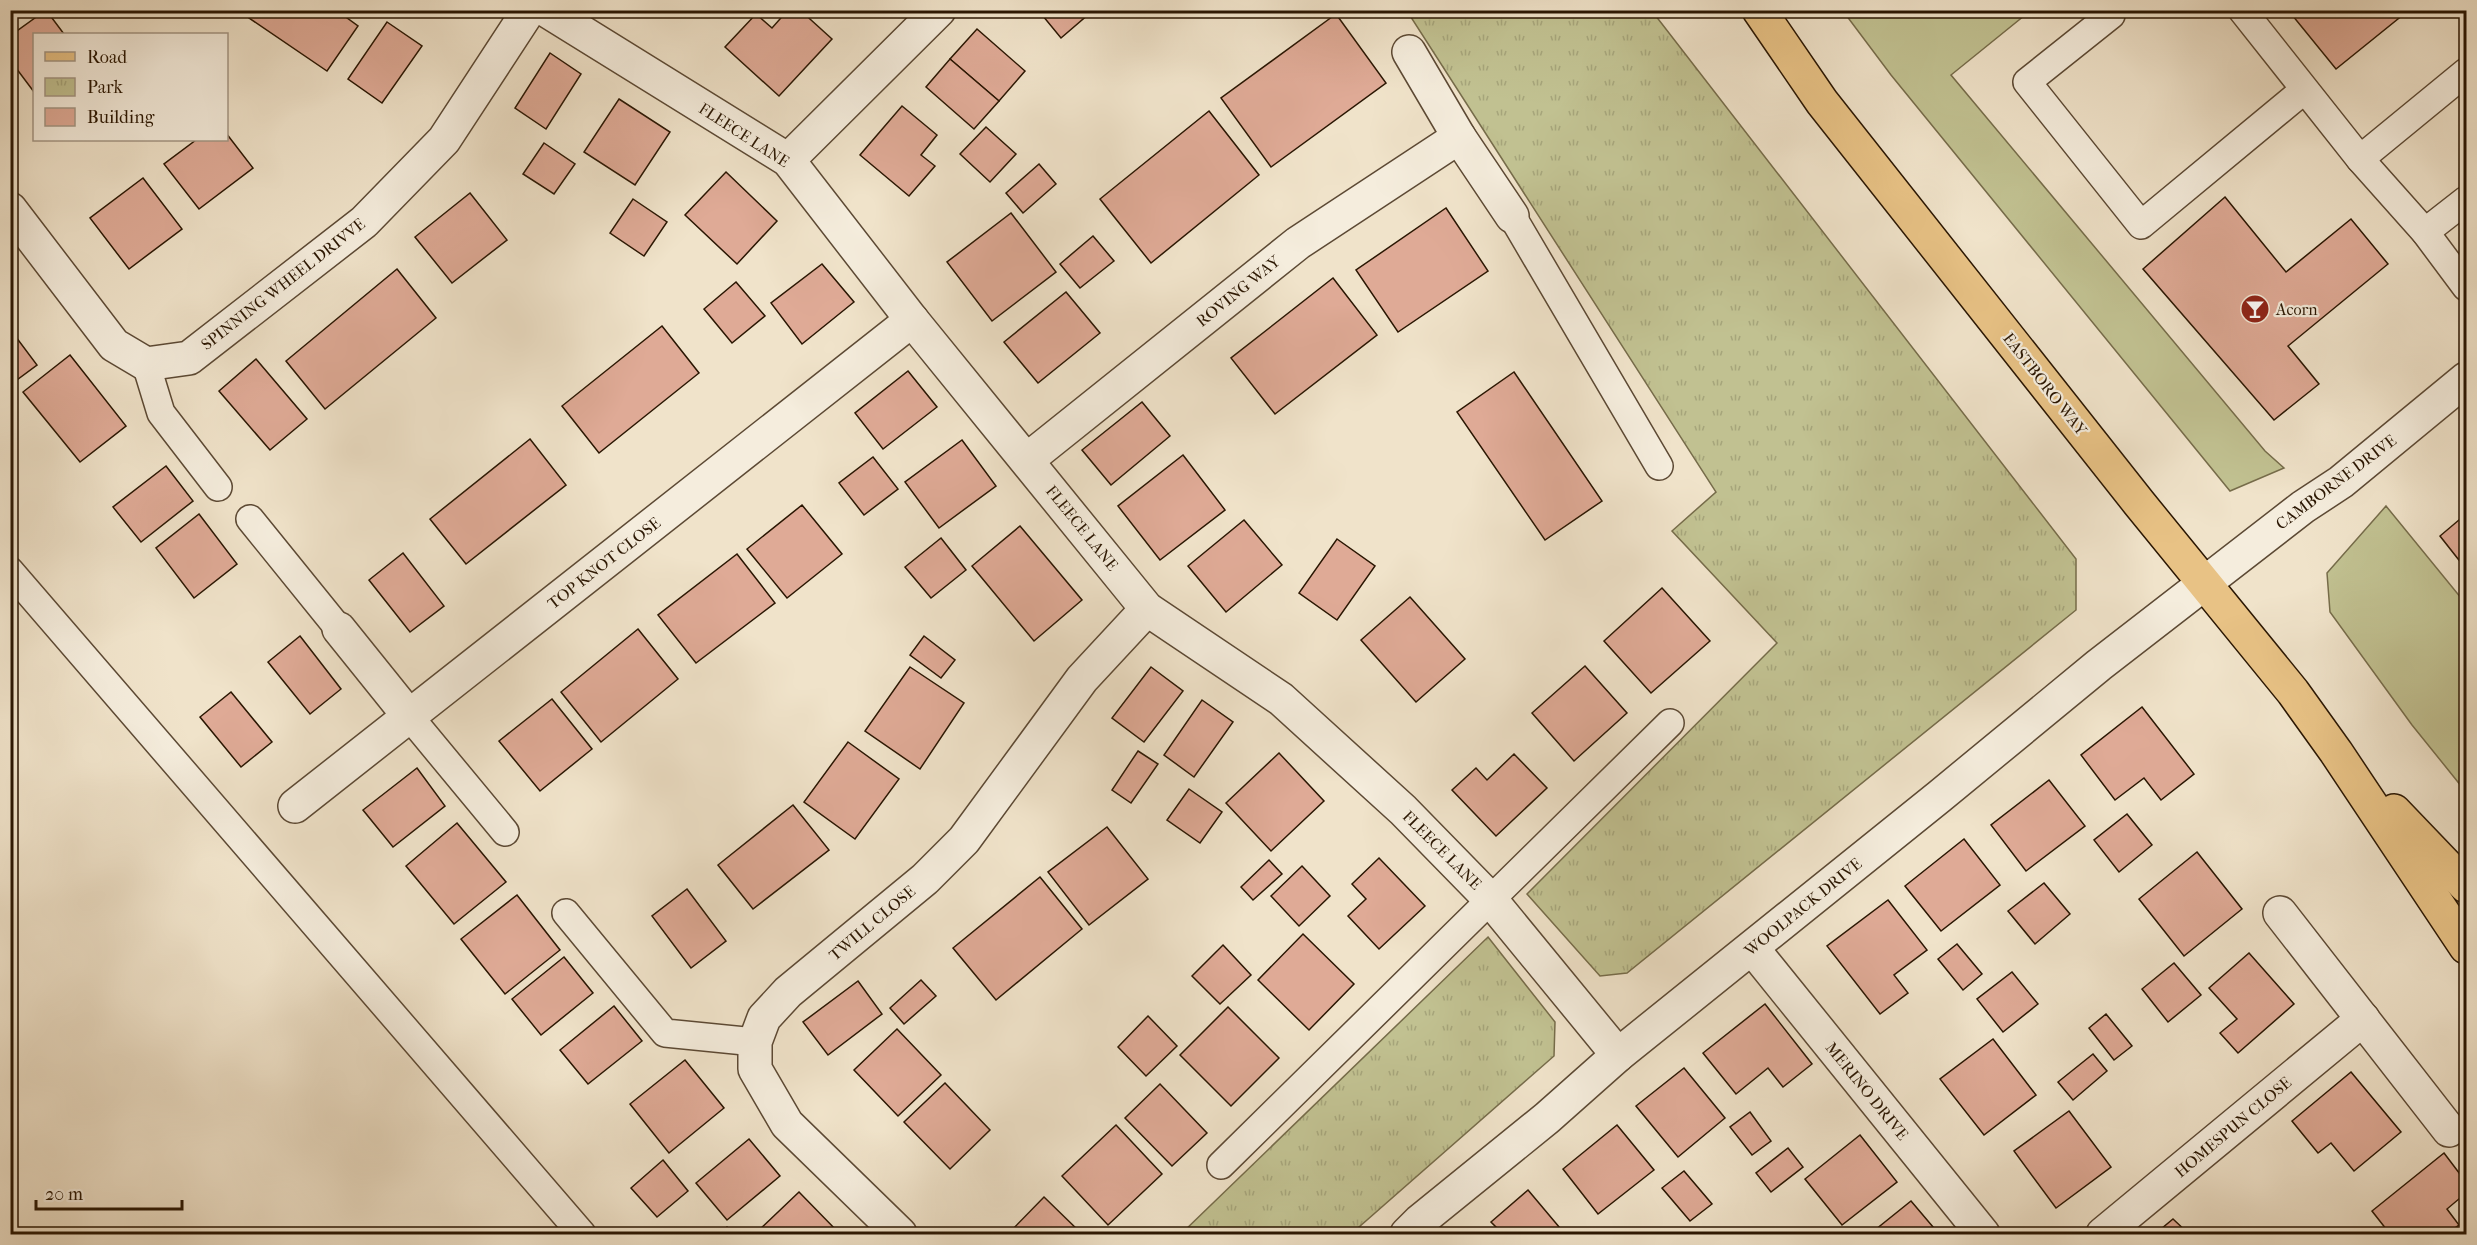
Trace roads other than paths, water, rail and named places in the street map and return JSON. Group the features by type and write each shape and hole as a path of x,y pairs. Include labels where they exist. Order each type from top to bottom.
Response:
{"main road":[{"name":"EASTBORO WAY","path":"1759,10 1822,102 2293,692 2336,752"},
{"path":"2336,752 2466,886"},
{"path":"2336,752 2466,947"}],"street":[{"name":"SPINNING WHEEL DRIVVE","path":"146,364 189,358 364,222 444,140 529,10"},
{"name":"FLEECE LANE","path":"546,10 788,160 912,320 1147,609 1281,699 1403,810 1490,899 1618,1055"},
{"path":"788,160 939,10"},
{"path":"1409,52 1460,137 1512,216"},
{"name":"ROVING WAY","path":"1027,460 1298,243 1460,137"},
{"path":"10,209 114,345 146,364"},
{"name":"TOP KNOT CLOSE","path":"295,806 912,320"},
{"name":"CAMBORNE DRIVE","path":"2205,584 2303,507 2341,482 2466,379"},
{"name":"WOOLPACK DRIVE","path":"1407,1234 1547,1118 1618,1055 2098,665 2205,584"},
{"name":"TWILL CLOSE","path":"900,1234 787,1124 755,1069 755,1042 764,1018 788,992 925,879 964,840 1082,679 1147,609"},
{"path":"339,629 410,716"},
{"path":"2280,914 2449,1130"},
{"name":"MERINO DRIVE","path":"1752,948 1983,1234"},
{"name":"HOMESPUN CLOSE","path":"2103,1234 2363,1019"}],"lane":[{"path":"2242,10 2360,159 2425,232 2466,287"},
{"path":"2111,15 2027,82 2141,225 2304,90"},
{"path":"2360,159 2466,72"},
{"path":"2425,232 2466,200"},
{"path":"1512,216 1659,466"},
{"path":"146,364 161,413 218,487"},
{"path":"250,519 339,629"},
{"path":"10,571 582,1234"},
{"path":"410,716 505,832"},
{"path":"1221,1165 1670,723"},
{"path":"566,913 665,1033 755,1042"}],"place":[{"name":"Acorn","path":"2255,309"}]}
